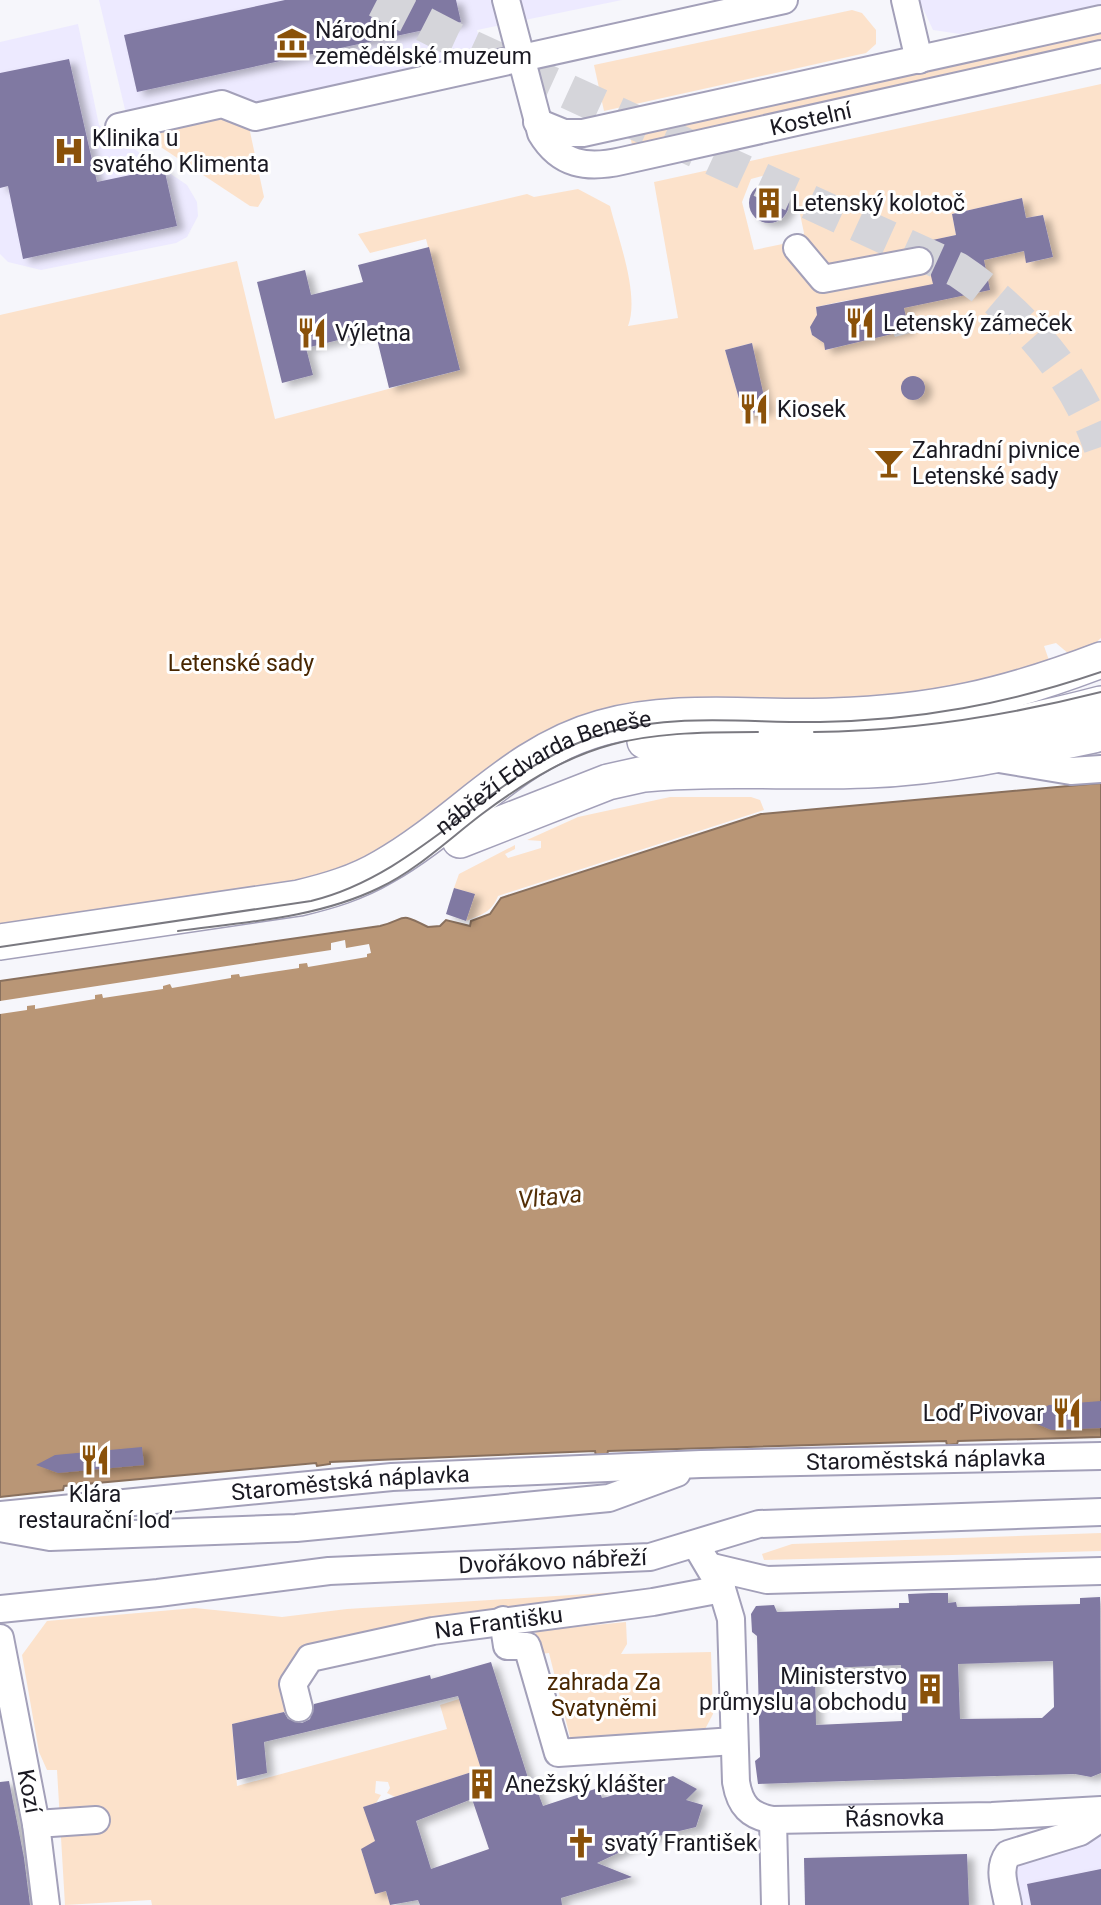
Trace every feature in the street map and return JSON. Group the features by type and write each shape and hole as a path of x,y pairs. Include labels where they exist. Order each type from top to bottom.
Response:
{"main road":[{"name":"nábřeží Edvarda Beneše","path":"0,942 299,898 347,885 406,852 522,764 574,736 612,725 668,716 830,716 928,709 992,697 1101,660"},
{"name":"nábřeží Edvarda Beneše","path":"0,963 294,920 339,910 380,894 539,780 588,757 644,741 662,739 819,744 910,740 1097,720"},
{"path":"460,839 608,782 644,774 869,770 990,757 1097,720"}],"street":[{"name":"Kostelní","path":"506,0 537,122 547,143 576,164 600,166 1101,54"},
{"path":"119,127 222,104 255,117 784,0"},
{"path":"905,0 919,60"},
{"name":"Kostelní","path":"537,122 564,133 583,134 1101,19"},
{"path":"797,248 823,279 919,261"},
{"path":"990,757 1071,771 1101,769"},
{"name":"Staroměstská náplavka","path":"1066,1456 1101,1450"},
{"name":"Staroměstská náplavka","path":"0,1515 324,1482 701,1464 1101,1456"},
{"name":"Staroměstská náplavka","path":"0,1528 50,1537 326,1525 608,1499 701,1464"},
{"name":"Dvořákovo nábřeží","path":"0,1609 158,1593 329,1571 650,1557 759,1524 1101,1512"},
{"name":"Staroměstská náplavka","path":"326,1525 329,1571"},
{"path":"717,1578 735,1532"},
{"path":"696,1545 717,1578 731,1619 736,1782 741,1802 751,1813 773,1820 775,1905"},
{"name":"Na Františku","path":"296,1696 310,1658 432,1631 653,1602 717,1578 767,1580 1101,1572"},
{"path":"503,1620 507,1646 527,1646 558,1753 734,1741"},
{"name":"Kozí","path":"0,1638 36,1824 46,1905"},
{"name":"Řásnovka","path":"773,1820 992,1816 1101,1810"},
{"path":"1008,1905 1002,1862 1008,1854 1080,1832 1095,1825 1101,1818"},
{"path":"36,1824 96,1819"}],"shaded area":[{"path":"99,0 622,0 477,30 484,58 257,108 127,118"},
{"path":"919,0 1101,0 1101,4 960,34 933,30"},
{"name":"Klinika u svatého Klimenta","path":"78,24 99,125 187,185 197,202 198,216 187,237 176,243 41,270 8,262 0,254 0,42"},
{"path":"1101,1827 1101,1905 999,1905 989,1859"}],"green space":[{"path":"852,10 862,13 876,30 876,44 866,53 604,111 594,65"},
{"path":"1101,26 1101,48 640,149 632,145 630,135"},
{"name":"Letenské sady","path":"1101,84 1101,638 1089,649 1069,654 1056,643 1044,646 1051,666 1006,680 866,699 684,700 451,798 378,850 321,877 0,928 0,315 237,261 275,419 460,370 426,239 370,253 358,234 527,194 534,197 578,189 610,206 630,283 631,313 628,326 678,318 654,182","holes":["766,175 781,176 794,185 804,233 802,240 754,250 742,202 751,179","1022,198 1026,218 1043,215 1053,257 1027,263 1024,251 930,272 924,242 956,235 952,214","848,300 906,318 910,333 895,337 893,333 826,350 823,338 812,335 810,327 818,319 816,307","752,343 766,410 744,416 725,350"]},
{"path":"218,111 249,127 264,197 258,207 250,206 135,130"},
{"path":"670,797 751,797 760,800 764,810 498,896 489,909 466,921 474,894 454,888 459,874 515,845 515,849 505,854 508,858 541,848 541,841 527,840 578,817"},
{"path":"1101,1533 1101,1551 764,1560 762,1554 792,1544"},
{"path":"620,1592 619,1598 301,1651 288,1711 232,1724 237,1786 447,1729 440,1705 459,1699 481,1769 395,1797 387,1793 390,1788 388,1782 376,1781 375,1793 381,1795 376,1803 364,1807 376,1844 361,1849 375,1893 386,1891 390,1905 152,1905 151,1900 65,1905 57,1770 47,1770 39,1752 22,1655 47,1621 195,1608 282,1617 347,1609"},
{"name":"zahrada Za Svatyněmi","path":"626,1622 627,1644 621,1654 711,1652 713,1714 703,1733 571,1741 549,1653 540,1654 535,1631"}],"water":[{"name":"Vltava","path":"1101,783 1101,1437 958,1441 957,1444 947,1445 946,1441 608,1451 607,1455 596,1456 595,1451 330,1462 317,1466 316,1463 64,1486 63,1490 0,1497 0,981 380,926 403,918 428,927 440,926 446,920 470,926 471,921 490,914 501,898 761,814"}],"pier":[{"path":"345,940 346,948 369,944 371,953 367,954 367,957 308,967 307,963 299,964 299,968 240,977 239,974 231,975 231,978 172,988 170,984 163,986 163,989 103,998 102,994 95,995 95,999 35,1009 35,1005 27,1006 27,1010 0,1014 0,1001 331,950 331,943"}],"building":[{"path":"285,0 456,0 461,22 137,92 124,35"},
{"name":"Klinika u svatého Klimenta","path":"69,59 97,182 164,168 177,226 23,259 8,186 0,188 0,73"},
{"name":"Letenský kolotoč","path":"769,183 783,189 789,203 783,217 769,223 755,217 749,203 755,189"},
{"path":"1022,198 1026,218 1043,215 1053,257 1026,263 1024,251 984,260 990,290 904,308 909,330 825,350 824,343 812,335 810,327 817,315 816,307 933,284 930,272 934,257 923,242 956,235 952,214"},
{"path":"429,247 460,370 389,388 375,331 306,348 313,375 282,383 257,282 305,270 311,295 363,282 358,265"},
{"path":"752,343 767,410 744,416 725,350"},
{"path":"913,376 922,379 925,388 922,397 913,400 904,397 901,388 904,379"},
{"path":"454,888 475,894 466,921 446,914"},
{"name":"Loď Pivovar","path":"1101,1401 1101,1428 1051,1430 1023,1418 1049,1405"},
{"name":"Klára restaurační loď","path":"142,1447 144,1465 58,1473 36,1465 55,1455"},
{"name":"Ministerstvo průmyslu a obchodu","path":"948,1593 948,1603 956,1602 957,1607 1080,1604 1080,1598 1100,1597 1101,1773 1091,1777 1075,1774 758,1784 755,1761 760,1757 757,1636 752,1632 751,1614 756,1606 774,1605 777,1612 899,1608 899,1603 909,1603 908,1594","holes":["1053,1661 1054,1707 1042,1718 960,1719 958,1664","901,1665 902,1721 816,1725 815,1672 827,1671 826,1668"]},
{"path":"491,1662 528,1778 532,1777 543,1806 598,1788 602,1798 607,1797 673,1776 697,1789 686,1800 703,1805 696,1827 650,1838 597,1863 632,1877 561,1898 562,1905 420,1905 418,1900 390,1905 386,1891 375,1894 361,1849 375,1841 363,1807 481,1769 458,1696 264,1742 267,1773 237,1780 232,1724 284,1712 288,1719 302,1723 310,1719 314,1704 430,1675 431,1679","holes":["472,1799 489,1849 431,1869 416,1821"]},
{"path":"9,1781 30,1905 0,1905 0,1782"},
{"path":"967,1854 969,1905 805,1905 804,1858"},
{"path":"1101,1869 1101,1905 1031,1905 1027,1884"}],"tunnel":[{"path":"377,0 455,40 958,270 1004,305 1044,347 1077,394 1101,447"}],"tram line":[{"path":"0,947 311,901 352,887 426,844 531,768 568,747 609,732 635,726 687,721 857,721 928,714 1031,693 1101,672"},
{"path":"814,732 887,729 959,721 1101,692"},
{"path":"178,931 306,912 331,906 379,888 420,863 518,789 551,769 612,744 677,734 758,732"}],"place":[{"name":"Národní zemědělské muzeum","path":"292,43"},
{"name":"Klinika u svatého Klimenta","path":"69,151"},
{"name":"Letenský kolotoč","path":"769,203"},
{"name":"Letenský zámeček","path":"860,323"},
{"name":"Výletna","path":"312,333"},
{"name":"Kiosek","path":"754,409"},
{"name":"Zahradní pivnice Letenské sady","path":"889,463"},
{"name":"Loď Pivovar","path":"1067,1413"},
{"name":"Klára restaurační loď","path":"95,1460"},
{"name":"Ministerstvo průmyslu a obchodu","path":"930,1689"},
{"name":"Anežský klášter","path":"482,1784"},
{"name":"svatý František","path":"581,1843"}]}
